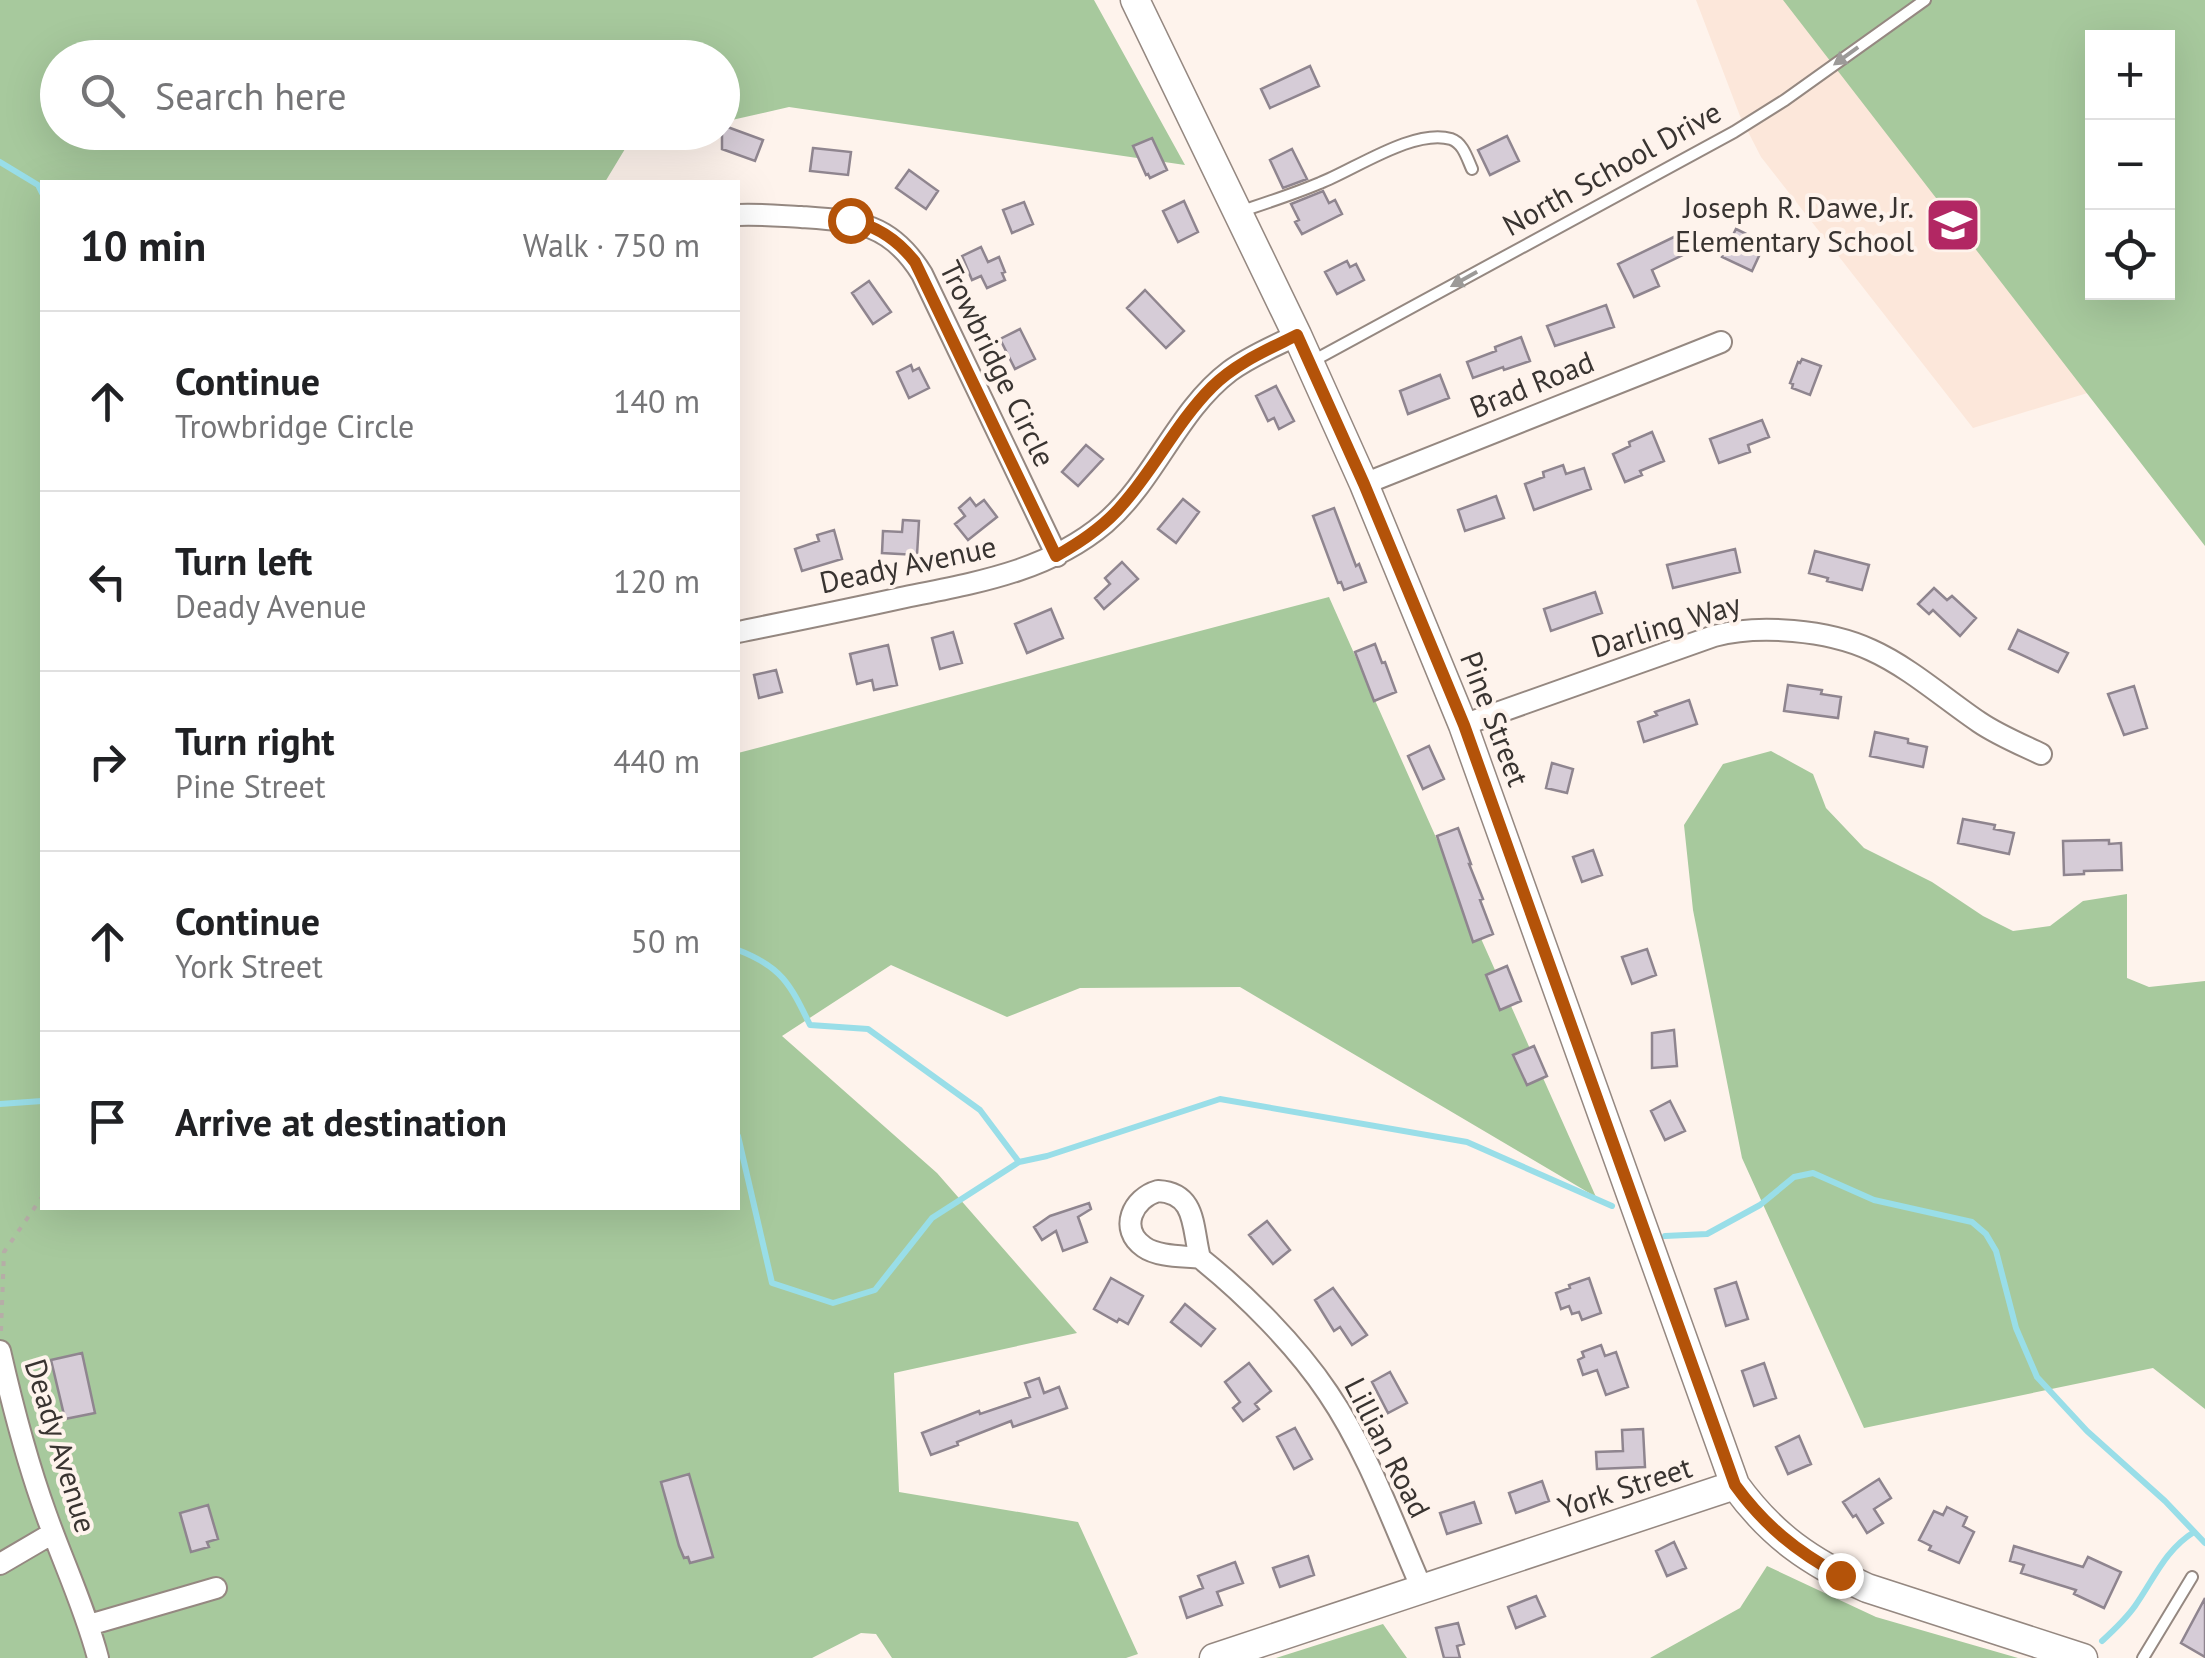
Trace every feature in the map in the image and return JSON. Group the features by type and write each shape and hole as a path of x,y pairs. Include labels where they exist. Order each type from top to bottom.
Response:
{"street":[{"name":"Pine Street","path":"1135,0 1310,362 1464,725 1735,1485"},
{"name":"Trowbridge Circle","path":"740,214 861,222 886,234 906,251 922,274 1056,556"},
{"name":"Deady Avenue","path":"740,632 976,583 1056,556 1089,536 1126,502 1191,412 1231,370 1297,335"},
{"name":"Brad Road","path":"1364,484 1721,342"},
{"name":"Darling Way","path":"1464,725 1714,636 1762,628 1836,639 1873,651 1984,726 2041,754"},
{"name":"Lillian Road","path":"1200,1258 1249,1300 1329,1394 1360,1449 1422,1589"},
{"name":"Deady Avenue","path":"0,1351 18,1432 98,1658"},
{"name":"York Street","path":"1214,1658 1735,1485 1762,1520 1787,1542 1814,1562 1866,1588 2083,1658"},
{"path":"0,1564 53,1533"},
{"path":"89,1625 216,1588"}],"lane":[{"name":"North School Drive","path":"1310,362 1734,132 1926,0"},
{"path":"1238,213 1321,183 1396,147 1429,138 1454,140 1461,145 1472,170"},
{"path":"2143,1658 2192,1577"}],"path":[{"name":"Deady Avenue","path":"0,1351 4,1252 40,1199"}],"shaded area":[{"name":"Joseph R. Dawe, Jr. Elementary School","path":"1696,0 2205,0 2205,357 1973,428 1761,157 1740,116"}],"green space":[{"path":"0,0 1094,0 1185,165 789,107 740,118 740,40 40,40 40,150 624,150 606,180 40,180 40,1210 740,1210 740,752 1329,597 1596,1197 1240,987 1080,988 1007,1017 891,965 782,1036 937,1173 1077,1333 894,1373 899,1492 1078,1522 1138,1654 1126,1658 892,1658 876,1634 861,1633 812,1658 0,1658"},
{"path":"1783,0 2205,0 2205,546"},
{"path":"1771,751 1813,774 1826,808 1864,848 1932,882 1983,916 2013,931 2050,926 2083,901 2127,894 2127,978 2149,987 2205,981 2205,1409 2153,1368 1864,1428 1742,1158 1693,910 1684,825 1723,764"},
{"path":"1767,1566 1876,1617 2018,1658 1650,1658 1740,1608"},
{"path":"1383,1624 1407,1658 1276,1658"}],"building":[{"path":"1310,66 1319,86 1270,108 1261,89"},
{"path":"740,132 763,140 755,161 725,150 740,150"},
{"path":"1507,136 1519,161 1490,175 1478,150"},
{"path":"1152,138 1167,170 1150,178 1133,146"},
{"path":"813,148 851,152 848,175 810,171"},
{"path":"1292,149 1307,179 1283,188 1270,160"},
{"path":"909,170 938,191 926,209 896,188"},
{"path":"1323,191 1329,203 1335,200 1342,214 1302,234 1291,204"},
{"path":"1184,201 1198,232 1178,242 1163,211"},
{"path":"1024,202 1033,224 1012,233 1003,210"},
{"path":"1736,229 1765,243 1752,271 1722,257"},
{"path":"1676,236 1685,254 1652,270 1659,286 1634,297 1618,264"},
{"path":"981,247 988,262 999,257 1005,272 1005,280 987,288 981,276 972,280 962,256"},
{"path":"1347,261 1350,267 1356,264 1364,280 1337,294 1325,272"},
{"path":"869,281 891,312 873,324 852,293"},
{"path":"1145,290 1184,331 1166,348 1127,308"},
{"path":"1606,305 1614,327 1555,346 1547,326"},
{"path":"1020,329 1035,359 1015,369 1000,339"},
{"path":"1521,337 1530,361 1473,378 1467,362"},
{"path":"1802,359 1821,366 1810,395 1792,388 1790,383"},
{"path":"911,365 913,371 919,368 929,388 909,398 897,372"},
{"path":"1440,375 1449,398 1408,414 1400,391"},
{"path":"1276,386 1294,421 1279,429 1274,418 1268,421 1256,396"},
{"path":"1762,420 1769,437 1748,445 1750,452 1719,463 1710,439"},
{"path":"1652,432 1664,461 1625,482 1613,454"},
{"path":"1086,445 1103,459 1078,486 1062,472"},
{"path":"1563,465 1566,474 1584,468 1591,489 1534,510 1525,484"},
{"path":"1496,496 1504,518 1465,531 1458,510"},
{"path":"970,498 976,506 984,500 997,517 968,540 955,524 965,516 959,508"},
{"path":"1183,499 1199,512 1176,543 1158,529"},
{"path":"1334,508 1366,582 1344,590 1313,516"},
{"path":"903,520 919,521 917,555 882,553 883,531 902,532"},
{"path":"834,530 842,559 802,571 795,549 819,541 817,535"},
{"path":"1735,549 1740,572 1673,588 1667,565"},
{"path":"1815,551 1869,565 1862,590 1809,573"},
{"path":"1122,562 1138,579 1104,609 1095,598 1110,584 1105,578"},
{"path":"1934,588 1947,600 1952,596 1976,618 1960,636 1933,610 1929,614 1918,604"},
{"path":"1595,592 1602,613 1551,631 1544,609"},
{"path":"1051,609 1063,638 1027,653 1015,624"},
{"path":"2018,630 2068,653 2058,672 2009,649"},
{"path":"953,632 962,663 940,669 932,638"},
{"path":"1375,644 1396,692 1374,701 1355,652"},
{"path":"888,645 897,685 874,690 872,680 857,684 850,654"},
{"path":"776,670 782,692 759,698 754,675"},
{"path":"1788,685 1841,697 1838,718 1784,711"},
{"path":"2134,686 2147,728 2124,735 2108,694"},
{"path":"1689,700 1697,724 1644,742 1638,722"},
{"path":"1875,732 1927,747 1923,767 1870,756"},
{"path":"1429,746 1444,779 1423,789 1408,756"},
{"path":"1552,763 1573,769 1567,793 1546,788"},
{"path":"1963,819 2014,833 2009,854 1958,843"},
{"path":"1458,828 1493,934 1473,942 1437,836"},
{"path":"2109,840 2109,844 2121,843 2122,870 2064,875 2063,841"},
{"path":"1593,850 1602,875 1582,882 1573,857"},
{"path":"1647,949 1656,975 1632,984 1622,957"},
{"path":"1507,966 1521,1001 1500,1010 1486,975"},
{"path":"1674,1030 1677,1066 1652,1068 1652,1033"},
{"path":"1534,1046 1547,1076 1527,1085 1513,1055"},
{"path":"1670,1101 1685,1131 1665,1140 1651,1111"},
{"path":"1089,1203 1091,1209 1078,1217 1087,1242 1063,1251 1056,1231 1042,1240 1034,1227 1050,1216"},
{"path":"1267,1221 1290,1250 1273,1264 1249,1235"},
{"path":"1111,1278 1143,1296 1128,1324 1094,1309"},
{"path":"1589,1278 1601,1313 1582,1320 1579,1312 1572,1314 1569,1306 1561,1309 1556,1293"},
{"path":"1736,1282 1748,1319 1726,1326 1715,1289"},
{"path":"1333,1288 1367,1335 1352,1345 1340,1327 1334,1331 1315,1300"},
{"path":"1185,1304 1215,1329 1201,1346 1171,1322"},
{"path":"1601,1345 1605,1356 1616,1352 1628,1387 1606,1395 1597,1370 1583,1375 1578,1360 1584,1357 1582,1352"},
{"path":"82,1353 95,1413 65,1419 51,1360"},
{"path":"1249,1363 1271,1391 1255,1404 1259,1409 1243,1421 1233,1408 1240,1402 1225,1382"},
{"path":"1764,1363 1776,1398 1754,1406 1742,1371"},
{"path":"1390,1372 1407,1403 1388,1413 1372,1382"},
{"path":"1039,1378 1044,1393 1059,1387 1067,1408 1013,1427 1011,1421 931,1455 922,1433 1030,1397 1025,1383"},
{"path":"1295,1428 1312,1459 1294,1469 1277,1437"},
{"path":"1643,1429 1645,1467 1597,1469 1596,1452 1623,1451 1622,1430"},
{"path":"1799,1436 1811,1464 1788,1474 1776,1447"},
{"path":"689,1474 713,1557 690,1563 679,1546 661,1482"},
{"path":"1879,1479 1891,1498 1874,1509 1883,1523 1867,1533 1843,1502"},
{"path":"1542,1481 1549,1501 1516,1513 1509,1493"},
{"path":"1474,1502 1481,1523 1447,1534 1440,1513"},
{"path":"208,1505 218,1539 207,1542 209,1547 191,1552 180,1513"},
{"path":"1947,1507 1967,1517 1963,1526 1974,1532 1959,1563 1929,1550 1931,1546 1919,1540 1934,1511 1943,1515"},
{"path":"1674,1542 1686,1568 1667,1576 1656,1551"},
{"path":"2014,1546 2083,1567 2088,1557 2121,1572 2104,1608 2074,1594 2076,1590 2021,1573 2024,1565 2010,1561"},
{"path":"1308,1556 1314,1575 1280,1587 1273,1568"},
{"path":"1235,1562 1243,1583 1217,1592 1222,1605 1187,1618 1180,1597 1203,1588 1198,1576"},
{"path":"1536,1596 1545,1616 1516,1628 1508,1607"},
{"path":"2205,1598 2205,1657 2181,1643"},
{"path":"1458,1623 1464,1644 1457,1646 1460,1658 1444,1658 1436,1628"}],"waterway":[{"path":"0,162 40,189"},
{"path":"740,951 775,970 810,1025 868,1029 980,1110 1019,1162"},
{"path":"740,1145 772,1283 833,1303 875,1290 932,1218 1019,1162 1220,1099 1467,1142 1612,1206"},
{"path":"0,1104 40,1101"},
{"path":"1665,1236 1707,1234 1760,1205 1794,1177 1813,1173 1874,1200 1972,1222 1986,1234 1996,1251 2016,1328 2037,1377 2087,1431 2205,1543"},
{"path":"2102,1641 2131,1611 2168,1556 2194,1532"}],"place":[{"name":"Joseph R. Dawe, Jr. Elementary School","path":"1953,225"}],"route":[{"path":"850,220 886,234 915,262 1056,556 1089,536 1126,502 1191,412 1231,370 1297,335 1464,725 1735,1485 1762,1520 1787,1542 1840,1575"}]}
